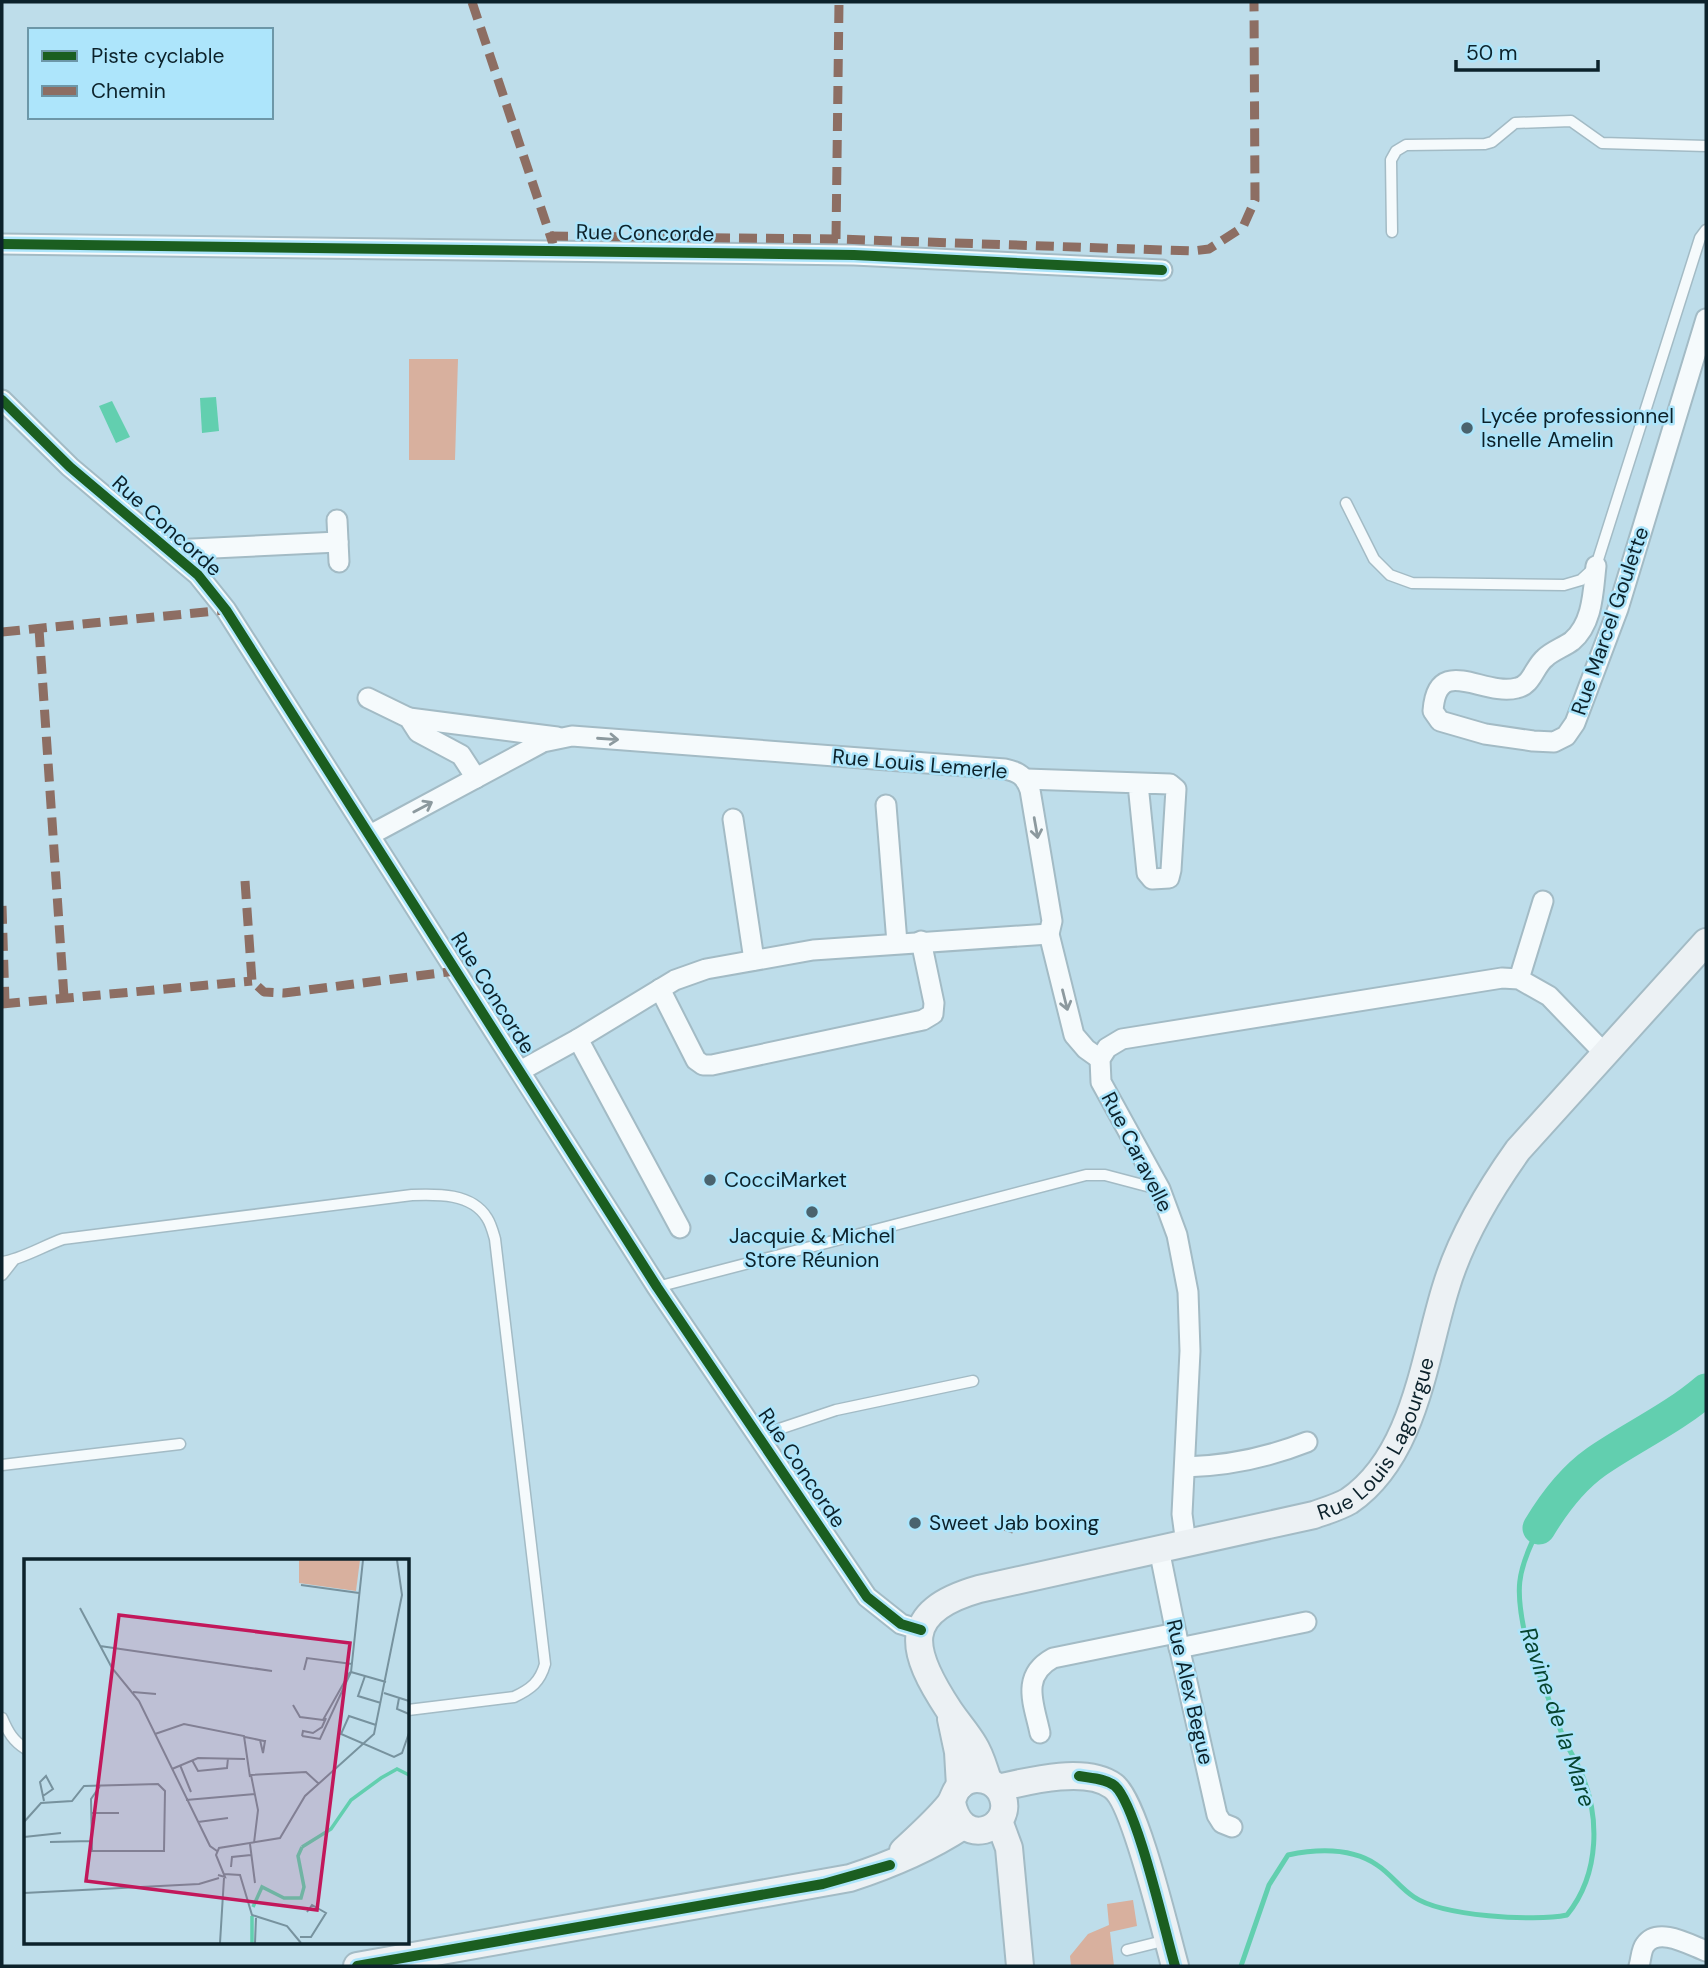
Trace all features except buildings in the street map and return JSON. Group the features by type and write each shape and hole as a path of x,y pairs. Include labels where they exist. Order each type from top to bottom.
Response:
{"main road":[{"name":"Rue Louis Lagourgue","path":"921,1630 933,1608 962,1594 1314,1515 1347,1502 1372,1482 1395,1448 1405,1425 1446,1285 1465,1239 1491,1188 1518,1150 1706,942"},
{"path":"921,1630 921,1661 949,1710 975,1746 997,1800 1009,1848 1020,1966"},
{"path":"949,1710 958,1752 954,1816 992,1853 1013,1897"},
{"path":"997,1800 1079,1776 1100,1779 1115,1787 1136,1827 1175,1966"},
{"path":"890,1865 968,1780 978,1778 997,1800"},
{"path":"357,1966 823,1884 890,1865 967,1828 981,1831 991,1828 997,1800"}],"street":[{"name":"Rue Concorde","path":"2,244 854,255 1162,270"},
{"name":"Rue Marcel Goulette","path":"1596,566 1590,611 1580,633 1544,658 1527,684 1518,688 1507,690 1455,680 1445,681 1438,687 1434,699 1433,711 1440,721 1485,734 1554,742 1566,736 1575,723 1618,609 1706,318"},
{"name":"Rue Concorde","path":"2,400 70,467 198,575 226,610 657,1287 867,1597 901,1625 921,1630"},
{"path":"337,520 339,562"},
{"path":"171,550 338,541"},
{"name":"Rue Louis Lemerle","path":"368,698 409,718 558,738 586,737 1017,772 1026,779 1052,921 1049,934 1074,1035 1086,1049 1100,1059"},
{"name":"Rue Louis Lemerle","path":"409,718 418,732 461,755 476,778"},
{"name":"Rue Louis Lemerle","path":"370,835 543,743 558,738"},
{"path":"1026,779 1170,784 1176,789 1169,878 1152,879 1147,873 1138,784"},
{"path":"886,805 897,943"},
{"path":"733,819 754,960"},
{"path":"1519,979 1543,901"},
{"path":"520,1071 675,980 706,969 813,950 1049,934"},
{"path":"660,989 696,1060 704,1065 712,1065 923,1020 933,1014 934,1003 921,941"},
{"path":"1100,1059 1107,1048 1122,1039 1485,979 1519,979 1549,996 1604,1053"},
{"path":"578,1039 680,1228"},
{"name":"Rue Caravelle","path":"1100,1059 1101,1082 1160,1189 1177,1235 1188,1292 1190,1351 1182,1514 1186,1544"},
{"path":"1185,1467 1241,1461 1287,1450 1307,1442"},
{"name":"Rue Alex Begue","path":"1159,1549 1217,1815 1222,1824 1232,1827"},
{"path":"1040,1733 1031,1690 1036,1671 1053,1658 1307,1622"},
{"path":"1639,1966 1644,1946 1651,1939 1663,1936 1706,1951"}],"lane":[{"path":"1392,232 1391,160 1396,151 1406,145 1485,144 1492,142 1515,123 1571,121 1602,144 1706,146"},
{"path":"1346,503 1374,559 1390,575 1412,583 1564,585 1581,580 1596,566 1700,238 1706,230"},
{"path":"657,1287 1087,1175 1105,1175 1160,1189"},
{"path":"2,1275 7,1261 62,1239 412,1195 437,1194 461,1198 477,1206 488,1218 495,1239 545,1664 541,1679 528,1691 514,1697 410,1710"},
{"path":"758,1436 836,1410 973,1381"},
{"path":"2,1465 180,1444"},
{"path":"2,1718 8,1733 24,1748"},
{"path":"1127,1950 1168,1940"}],"shaded area":[{"path":"409,359 458,359 455,460 409,460"},
{"path":"216,397 219,431 202,433 200,398"},
{"path":"112,401 130,437 116,443 99,406"},
{"path":"1133,1900 1137,1926 1110,1932 1114,1966 1071,1966 1070,1956 1088,1934 1109,1925 1107,1904"}],"waterway":[{"name":"Ravine de la Mare","path":"1539,1528 1564,1492 1587,1469 1680,1410 1706,1390"},
{"name":"Ravine de la Mare","path":"1241,1966 1269,1885 1288,1855 1322,1851 1357,1855 1382,1869 1414,1897 1427,1904 1466,1913 1552,1917 1567,1915 1578,1899 1586,1881 1594,1844 1591,1805 1586,1786 1559,1727 1526,1639 1520,1608 1522,1570 1539,1528"}],"marked path":[{"path":"472,2 553,244"},
{"path":"836,239 839,2"},
{"path":"550,236 836,239 1193,251 1209,249 1243,227 1255,200 1254,2"},
{"path":"2,632 226,610"},
{"path":"39,629 64,997"},
{"path":"245,881 252,981 264,992 284,993 456,971"},
{"path":"2,906 5,1003"},
{"path":"2,1004 252,981"},
{"path":"1022,1526 1026,1528"}],"cycle path":[{"path":"2,244 854,255 1162,270"},
{"path":"2,400 70,467 198,575 226,610 657,1287 867,1597 901,1624 921,1630"},
{"path":"1079,1776 1107,1781 1115,1786 1123,1798 1141,1843 1175,1966"},
{"path":"357,1966 823,1884 890,1865"}],"place":[{"name":"Lycée professionnel Isnelle Amelin","path":"1467,428"},
{"name":"CocciMarket","path":"710,1180"},
{"name":"Jacquie & Michel Store Réunion","path":"812,1212"},
{"name":"Sweet Jab boxing","path":"915,1523"}]}
